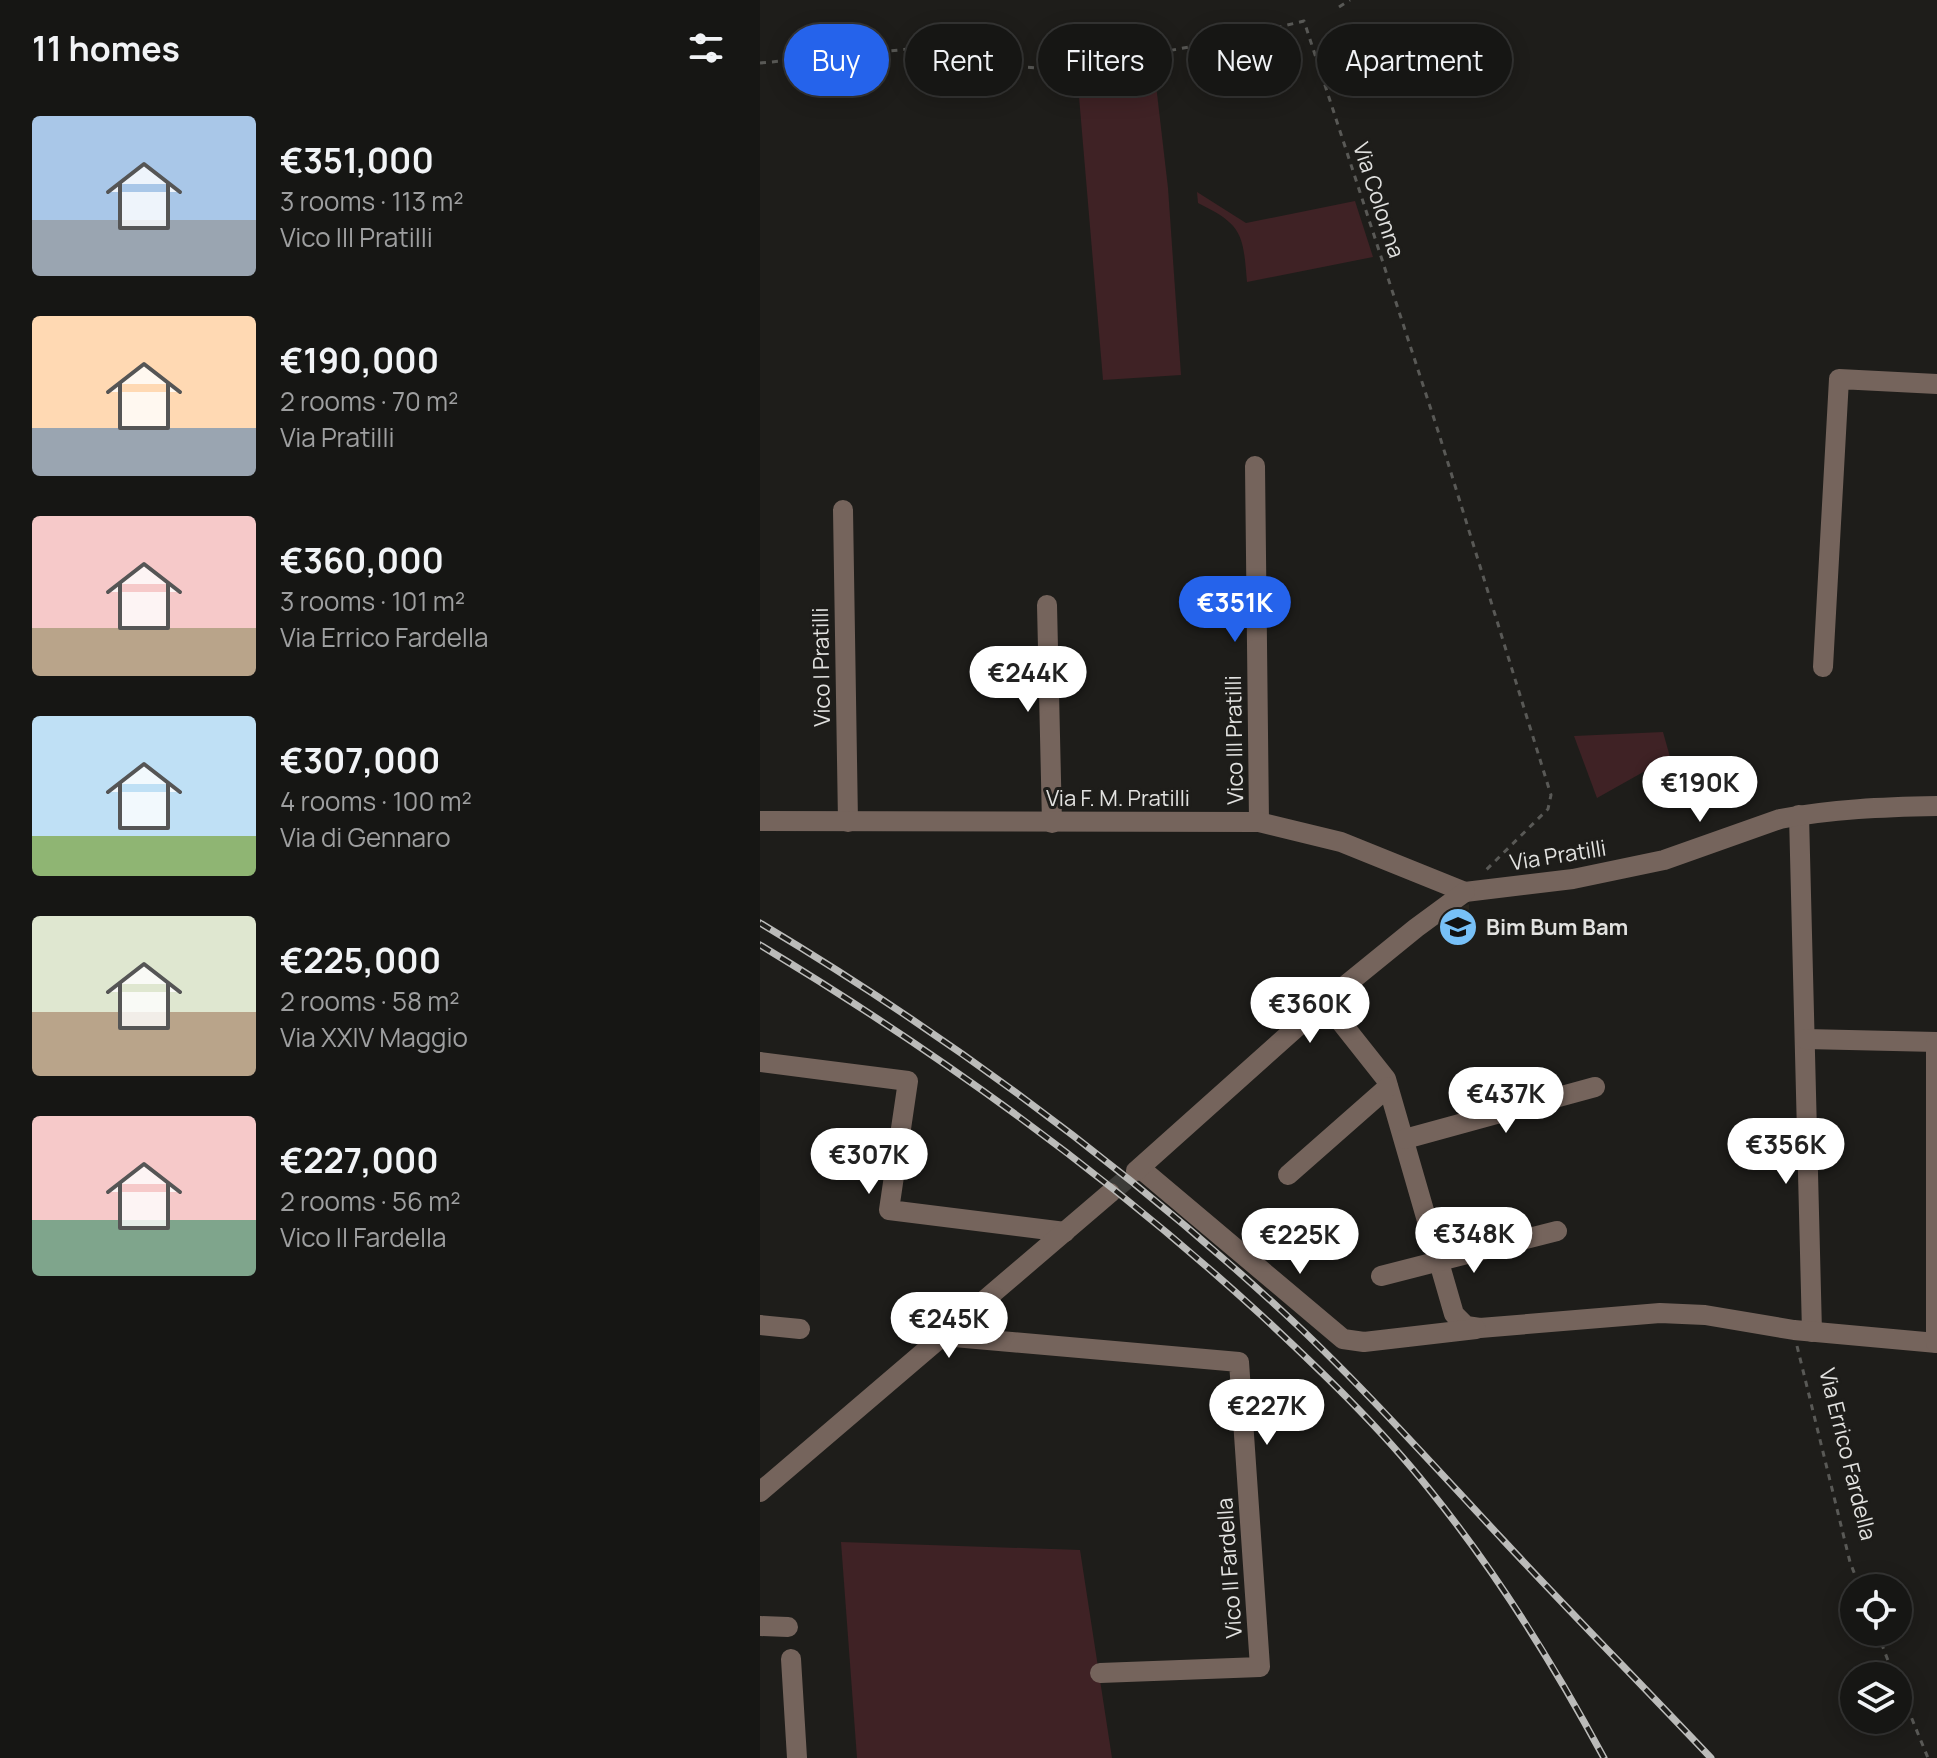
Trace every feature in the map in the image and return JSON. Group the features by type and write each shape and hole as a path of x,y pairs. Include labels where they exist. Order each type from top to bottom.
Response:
{"street":[{"path":"1823,667 1839,379 1937,384"},
{"name":"Vico III Pratilli","path":"1255,466 1259,822"},
{"name":"Vico I Pratilli","path":"843,510 848,822"},
{"path":"1047,605 1052,823"},
{"name":"Via Pratilli","path":"1465,892 1573,879 1635,867 1799,815 1860,807 1937,806"},
{"path":"1799,815 1805,1039 1803,1331"},
{"name":"Via F. M. Pratilli","path":"760,821 1259,822 1341,842 1465,892"},
{"path":"1465,892 1325,1002 1138,1170 1343,1339 1364,1342 1480,1328 1660,1313 1705,1315 1803,1331 1937,1343 1937,1042 1805,1039"},
{"path":"1325,1002 1386,1079 1454,1314 1466,1326 1480,1328"},
{"path":"760,1062 908,1081 889,1210 1065,1232"},
{"path":"1288,1175 1388,1087"},
{"path":"1359,1112 1402,1133 1595,1087"},
{"path":"760,1492 1110,1193"},
{"path":"1381,1276 1557,1231"},
{"path":"760,1325 800,1329"},
{"name":"Vico II Fardella","path":"943,1336 1239,1362 1260,1667 1100,1673"},
{"path":"760,1626 788,1627"},
{"path":"791,1659 797,1758"}],"path":[{"path":"1339,7 1350,0"},
{"name":"Via Colonna","path":"760,63 985,42 1026,67 1063,70 1222,41 1304,21 1444,449 1551,795 1548,809 1465,892"},
{"name":"Via Errico Fardella","path":"1803,1331 1835,1503 1855,1574"},
{"path":"1912,1719 1928,1758"}],"shaded area":[{"path":"1079,96 1157,96 1168,188 1181,375 1103,380"},
{"path":"1197,192 1246,223 1355,201 1373,257 1247,282 1244,252 1238,233 1224,218 1198,203"},
{"path":"1663,732 1670,757 1597,798 1574,736"},
{"name":"Bim Bum Bam","path":"1469,904 1469,941 1447,941 1447,913"},
{"path":"841,1542 1080,1550 1112,1758 857,1758"}],"tunnel":[{"path":"1110,1193 1136,1171"}],"railway":[{"path":"760,923 965,1056 1096,1153 1222,1257 1311,1338 1367,1395 1711,1758"},
{"path":"760,945 892,1028 1020,1118 1203,1263 1305,1357 1390,1443 1478,1553 1523,1619 1604,1758"}],"place":[{"name":"Bim Bum Bam","path":"1458,927"}]}
